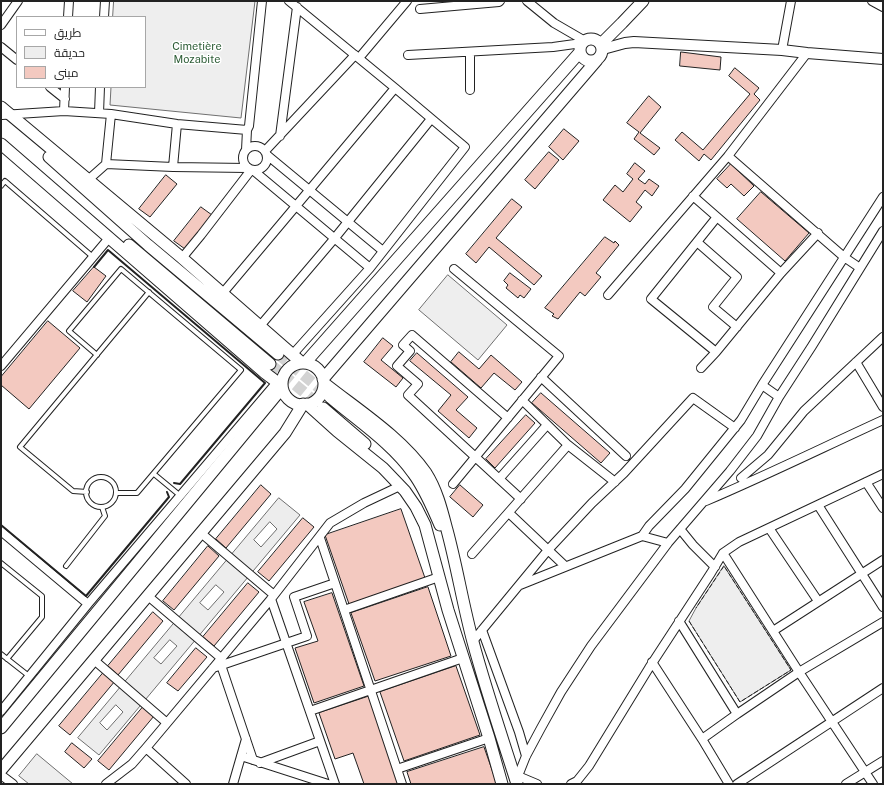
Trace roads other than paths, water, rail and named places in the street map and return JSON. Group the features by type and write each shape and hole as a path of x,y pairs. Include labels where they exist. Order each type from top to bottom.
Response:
{"main road":[{"path":"323,381 601,56 602,47 642,1"},
{"path":"303,363 582,45 593,39 602,47"},
{"path":"582,45 584,58 586,60 597,60"},
{"path":"4,113 182,258 303,363"},
{"path":"4,113 148,245 278,354"},
{"path":"4,147 265,373 280,384 287,398 293,402 305,404 383,468 400,486 416,507 425,525"},
{"path":"4,147 83,207 270,364"},
{"path":"1,728 280,384 290,366 303,363 315,366 320,371 323,381 321,395 317,399 305,404 285,433 1,770"},
{"path":"323,381 401,444 427,475 438,500 454,556 473,641 517,780"},
{"path":"330,397 404,460 421,485 454,556"},
{"path":"323,408 376,453 399,475 417,500 423,512 425,525 448,610 489,738 502,784"}],"street":[{"path":"1,25 18,1"},
{"path":"68,16 69,1"},
{"path":"104,16 105,1"},
{"path":"262,1 249,126 247,130 246,150 243,161 370,268"},
{"path":"289,1 431,118 465,148 370,268 293,354"},
{"path":"266,153 280,136 357,57 407,1"},
{"path":"420,10 500,1"},
{"path":"527,1 582,45"},
{"path":"782,50 791,1"},
{"path":"872,1 883,7"},
{"path":"280,136 297,7"},
{"path":"602,47 634,42 782,50 883,59"},
{"path":"408,55 582,45"},
{"path":"1,47 16,59"},
{"path":"470,52 470,90"},
{"path":"608,295 728,156 807,53"},
{"path":"51,88 65,99"},
{"path":"64,111 65,88"},
{"path":"99,113 100,88"},
{"path":"222,294 395,88"},
{"path":"4,113 64,111 99,113 177,124 247,130"},
{"path":"88,180 106,164 111,114"},
{"path":"260,326 334,239 431,118"},
{"path":"173,167 177,124"},
{"path":"246,150 252,146 260,147 383,251"},
{"path":"106,164 251,169 262,168 265,166 268,159 266,153"},
{"path":"728,156 844,257 860,268"},
{"path":"182,258 251,169"},
{"path":"693,196 781,273"},
{"path":"520,585 642,536 649,526 685,489 735,428 883,197"},
{"path":"716,352 651,299 717,217"},
{"path":"537,784 517,780 526,756 540,728 561,692 591,646 668,543 730,471 757,436 779,397 883,231"},
{"path":"701,368 781,273 818,233"},
{"path":"1,366 109,238"},
{"path":"697,242 738,277 713,307 737,327"},
{"path":"453,484 559,356 454,269"},
{"path":"508,418 412,335 403,345 410,351 397,366 418,384 408,395 521,499"},
{"path":"741,478 768,455 804,411 883,337"},
{"path":"856,362 883,407"},
{"path":"541,377 626,456"},
{"path":"1,711 88,604 280,384"},
{"path":"762,385 779,397"},
{"path":"473,641 548,550 592,503 615,482 693,398 735,428"},
{"path":"522,400 568,445 615,482"},
{"path":"703,502 760,478 790,462 883,420"},
{"path":"499,479 547,424"},
{"path":"472,554 568,445"},
{"path":"730,471 741,478 760,478"},
{"path":"571,784 577,781 589,766 652,662 723,553 739,542 883,474"},
{"path":"866,482 883,508"},
{"path":"106,784 132,764 212,669 221,662 320,538 330,523 364,503 400,486"},
{"path":"818,505 883,607"},
{"path":"509,513 565,566"},
{"path":"769,528 818,601"},
{"path":"680,530 715,567"},
{"path":"1,531 88,604"},
{"path":"201,533 272,597 286,643 335,784"},
{"path":"642,536 668,543"},
{"path":"320,538 402,784"},
{"path":"723,553 873,784"},
{"path":"773,631 883,560"},
{"path":"344,610 439,577"},
{"path":"221,662 307,636 294,597 335,583"},
{"path":"148,596 221,662 246,738 257,761"},
{"path":"679,621 737,714"},
{"path":"702,739 799,672 883,622"},
{"path":"482,630 519,732 526,756"},
{"path":"310,711 463,658"},
{"path":"94,660 167,723"},
{"path":"652,662 729,784"},
{"path":"737,784 883,688"},
{"path":"233,784 246,738"},
{"path":"397,770 489,738"},
{"path":"257,761 320,741"},
{"path":"146,748 186,784"},
{"path":"241,756 328,784"},
{"path":"846,784 883,761"},
{"path":"1,775 13,784"}],"lane":[{"path":"1,186 6,181 93,258"},
{"path":"97,355 69,331 121,269 241,370 137,494 117,494"},
{"path":"86,492 73,491 20,447 149,292"},
{"path":"154,474 178,493"},
{"path":"106,477 114,483 117,494 112,503 102,507 92,504 86,496 87,485 95,478 106,477"},
{"path":"66,566 105,516 102,507"},
{"path":"1,563 42,596 42,618 7,659"},
{"path":"1,654 29,676"}],"tunnel":[{"path":"278,354 330,397"},
{"path":"270,364 323,408"}],"park label":[{"name":"Cimetière Mozabite","path":"197,53"}]}
